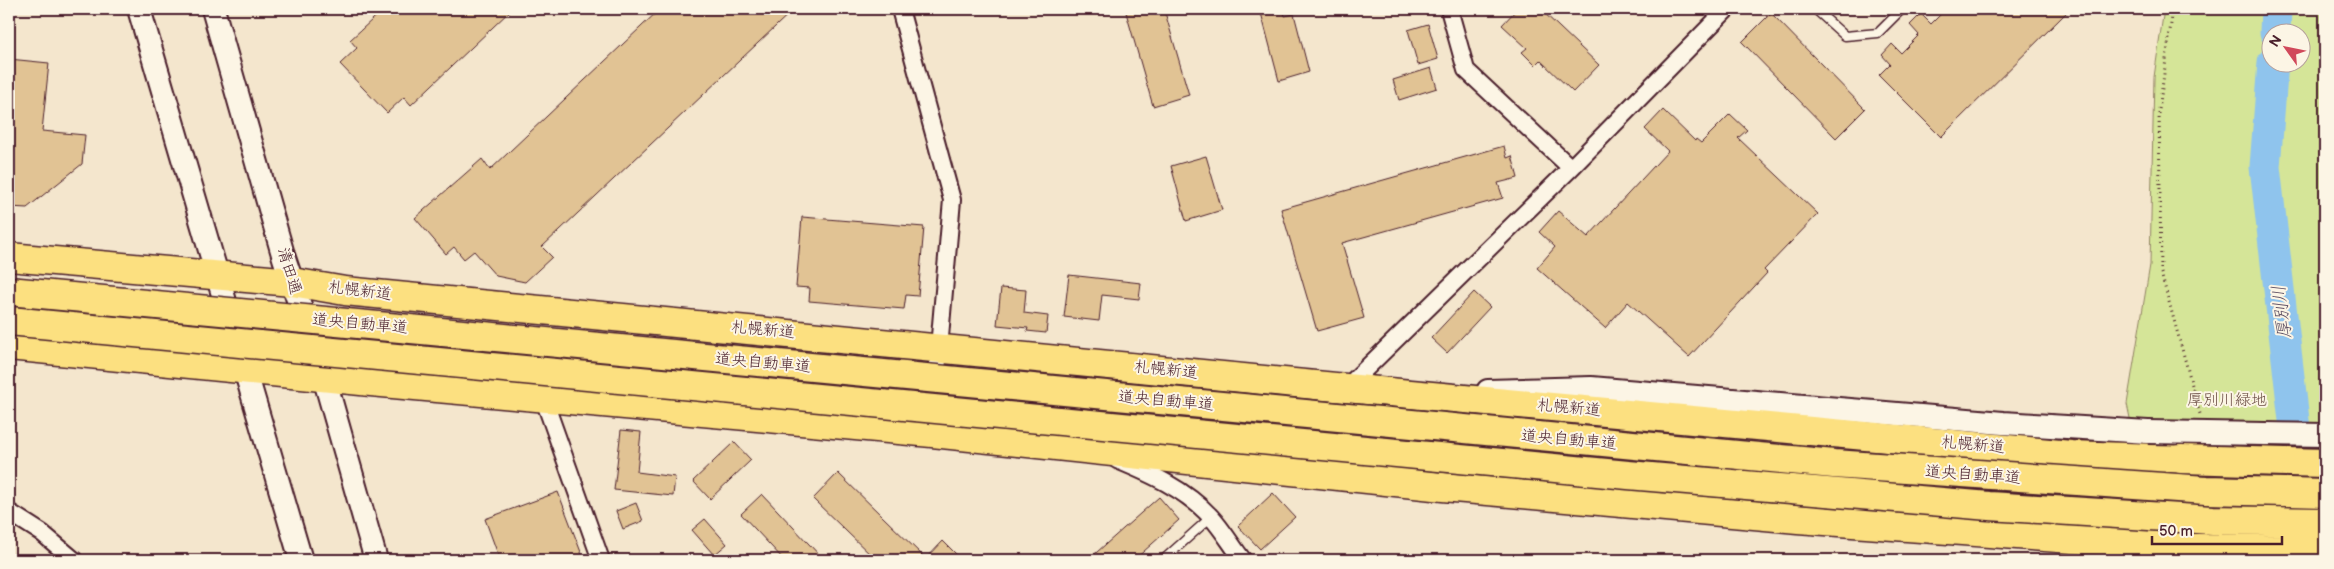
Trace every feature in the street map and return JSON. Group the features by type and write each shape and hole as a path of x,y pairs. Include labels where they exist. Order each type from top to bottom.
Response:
{"highway":[{"name":"札幌新道","path":"9,257 217,277 292,282 355,292 940,347 1346,388 2071,455 2325,463"},
{"name":"道央自動車道","path":"9,291 1834,464 2206,490 2325,492"},
{"name":"道央自動車道","path":"9,321 1745,485 2008,508 2212,520 2325,522"},
{"path":"9,346 932,433 1453,488 1798,519 2196,548 2325,550"}],"street":[{"path":"139,9 217,277 246,369 252,400 301,560"},
{"name":"清田通","path":"213,9 292,282 324,377 376,560"},
{"path":"900,9 952,200 932,433"},
{"path":"1449,9 1466,70 1571,168"},
{"path":"1346,388 1571,168 1727,9"},
{"path":"1415,394 1591,388 2003,423 2148,432 2325,435"},
{"path":"543,397 601,560"},
{"path":"1095,450 1161,479 1183,493 1211,517 1243,560"},
{"path":"9,512 42,533 74,560"}],"lane":[{"path":"1815,9 1845,36 1878,33 1902,9"},
{"path":"1163,560 1211,517"}],"path":[{"path":"2173,9 2159,110 2160,273 2201,417"}],"green space":[{"name":"厚別川緑地","path":"2164,9 2325,9 2325,560 2160,560 2127,404 2150,265 2154,77"}],"building":[{"path":"384,9 512,9 411,105 404,97 387,113 340,64 357,48 350,40"},
{"path":"660,9 794,9 542,247 552,257 525,282 496,276 474,251 464,259 454,247 446,254 415,218 482,159 490,170"},
{"path":"1125,9 1164,9 1189,95 1153,106"},
{"path":"1260,9 1283,9 1285,16 1294,14 1309,72 1279,81"},
{"path":"1517,9 1540,9 1599,65 1573,92 1540,60 1535,65 1522,52 1527,48 1502,25"},
{"path":"1946,9 2070,9 1941,137 1879,75 1890,64 1882,55 1892,44 1901,53 1919,35 1910,25 1921,14 1931,24"},
{"path":"1771,13 1865,109 1836,138 1742,42"},
{"path":"1428,24 1438,59 1418,65 1408,30"},
{"path":"9,59 49,63 42,131 85,135 82,164 27,208 9,207"},
{"path":"1431,68 1437,88 1399,100 1393,80"},
{"path":"1663,110 1695,141 1696,139 1701,143 1730,114 1747,130 1738,138 1818,214 1764,270 1767,273 1689,357 1628,302 1605,328 1537,268 1555,247 1539,232 1558,211 1588,237 1668,151 1645,129"},
{"path":"1504,146 1507,158 1512,156 1518,178 1498,183 1503,198 1342,243 1364,318 1317,331 1281,209"},
{"path":"1206,156 1222,210 1186,221 1171,166"},
{"path":"802,217 924,227 918,296 906,295 904,309 809,301 810,288 796,287"},
{"path":"1069,275 1141,283 1139,299 1102,295 1099,321 1064,317"},
{"path":"1001,288 1026,290 1024,313 1048,316 1046,333 1027,331 1028,328 997,325"},
{"path":"1474,292 1490,307 1447,353 1431,338"},
{"path":"621,430 641,432 637,472 675,477 673,496 614,490"},
{"path":"734,442 751,460 710,499 693,481"},
{"path":"838,473 926,559 943,541 962,560 876,560 813,499"},
{"path":"558,492 584,560 500,560 485,519"},
{"path":"1273,493 1295,517 1260,549 1238,526"},
{"path":"762,494 824,560 784,560 741,514"},
{"path":"1159,497 1179,520 1134,560 1088,560"},
{"path":"636,503 643,521 623,529 616,511"},
{"path":"705,519 727,544 714,555 692,530"}],"waterway":[{"name":"厚別川","path":"2275,22 2276,9"},
{"name":"厚別川","path":"2272,72 2265,167 2310,560"}]}
